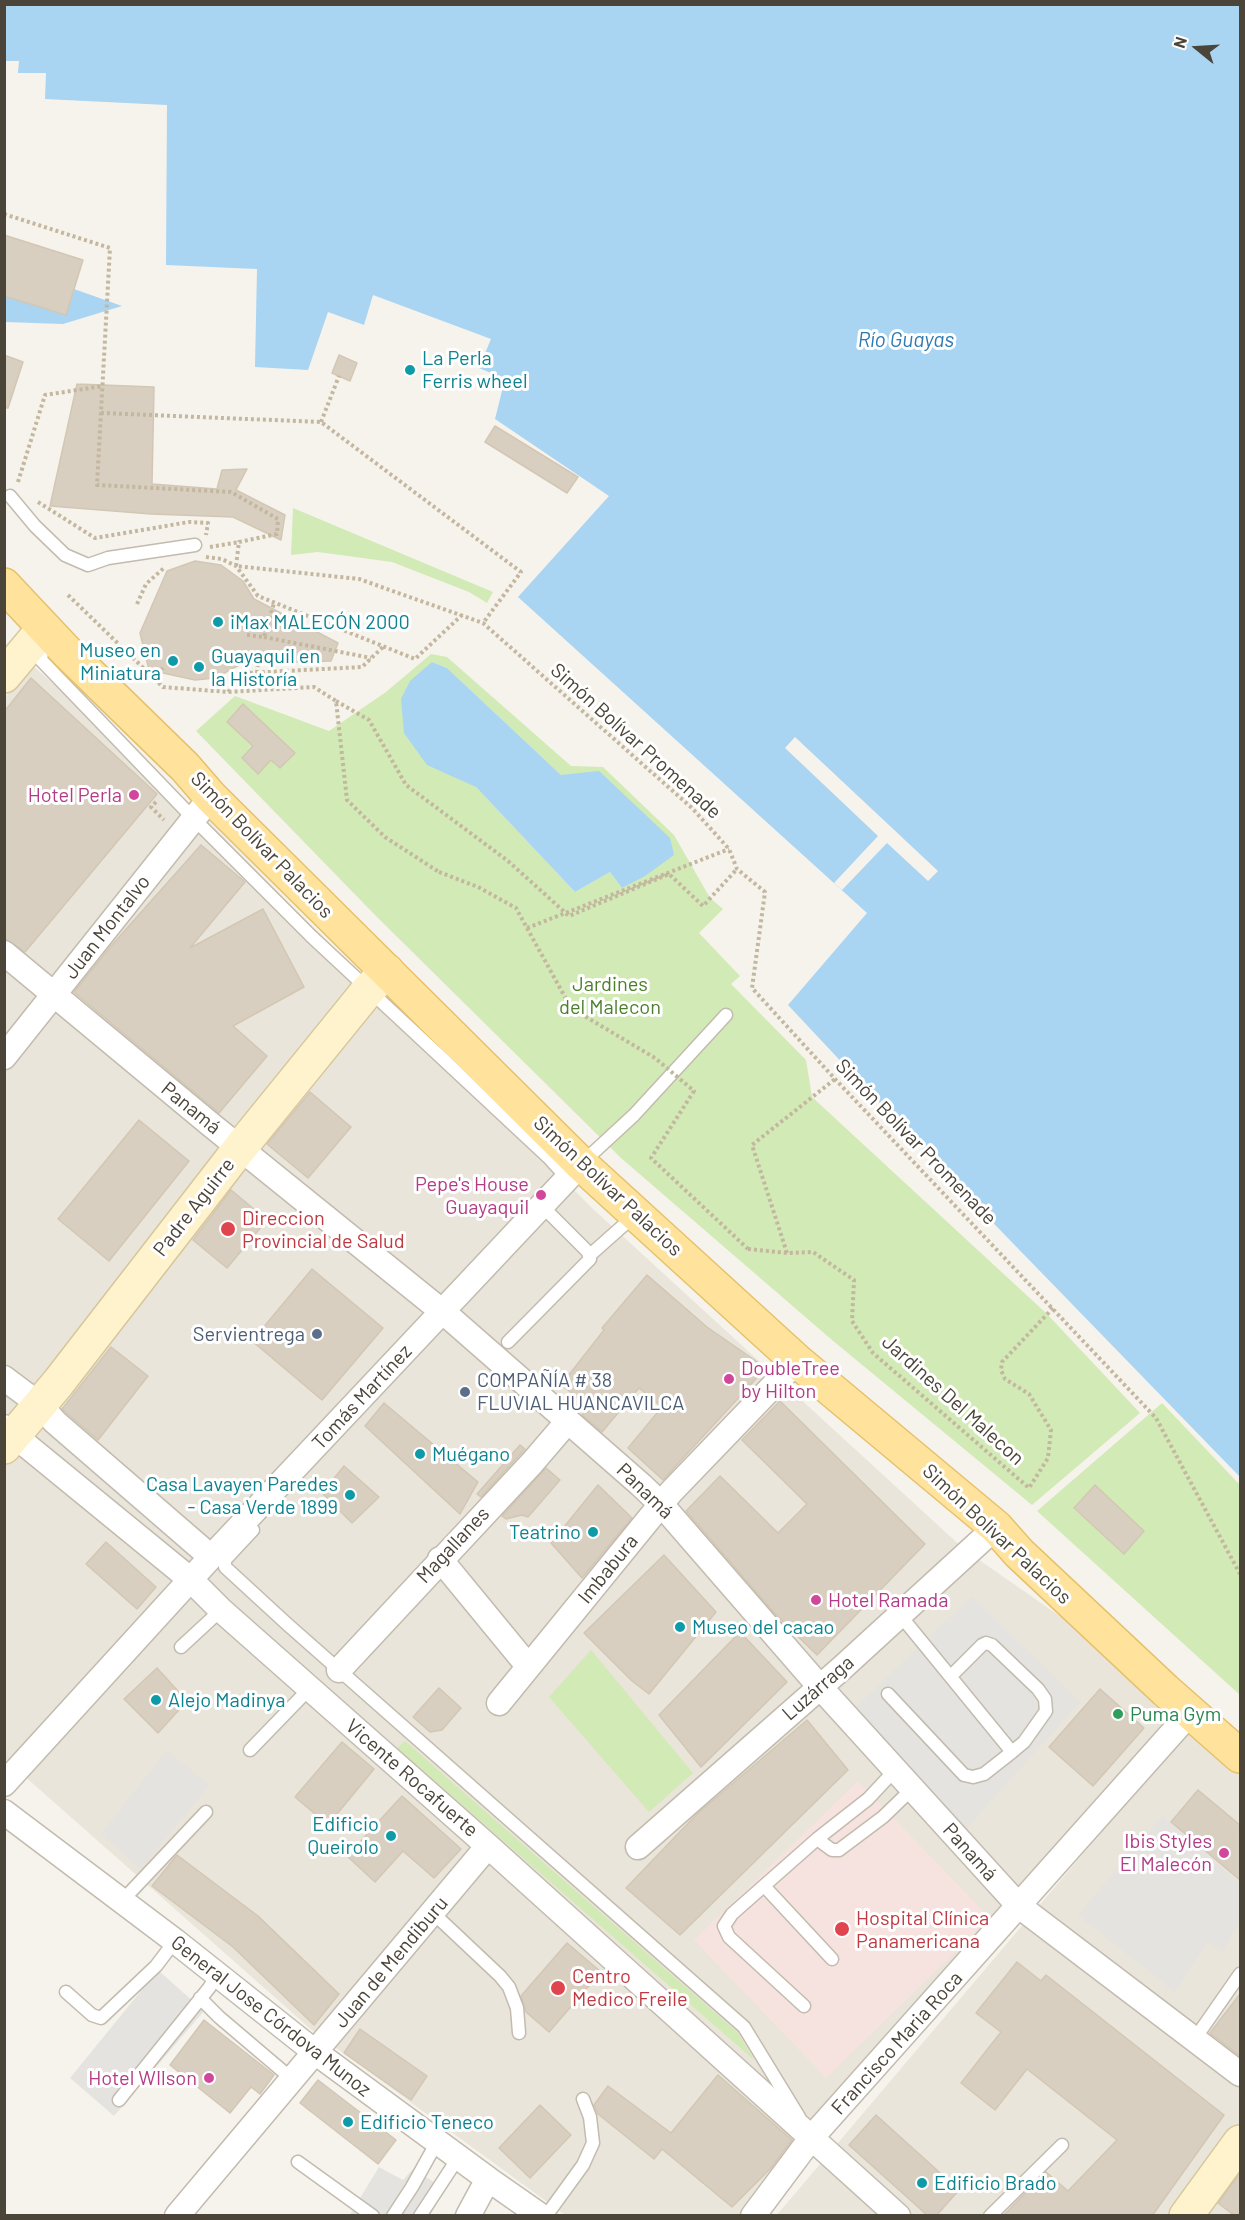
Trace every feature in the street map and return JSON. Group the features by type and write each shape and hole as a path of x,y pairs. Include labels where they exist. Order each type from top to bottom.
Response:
{"main road":[{"name":"Simón Bolívar Palacios","path":"4,585 44,628 185,767 202,808 575,1170 636,1214 797,1361 996,1527 1019,1553 1190,1713 1240,1756"},
{"path":"4,675 44,628"},
{"name":"Padre Aguirre","path":"8,1437 40,1405 240,1148 378,980"},
{"path":"1186,2216 1240,2142"}],"street":[{"name":"Juan Montalvo","path":"4,1057 202,808"},
{"name":"Panamá","path":"4,953 445,1314 661,1504 820,1687 1019,1906 1240,2074"},
{"name":"Tomás Martínez","path":"4,1784 211,1557 445,1314 575,1170"},
{"name":"Imbabura","path":"499,1703 661,1504 797,1361"},
{"path":"4,1378 40,1405 55,1422 211,1557"},
{"name":"Magallanes","path":"339,1670 440,1558 453,1548 532,1463 568,1421"},
{"name":"Vicente Rocafuerte","path":"8,1437 190,1580 898,2216"},
{"name":"Luzárraga","path":"638,1847 820,1687 996,1527"},
{"path":"440,1558 528,1666"},
{"name":"Francisco Maria Roca","path":"753,2216 812,2137 1190,1713"},
{"name":"General Jose Córdova Munoz","path":"4,1812 175,1941 315,2052 488,2180 541,2216"},
{"name":"Juan de Mendiburu","path":"177,2216 488,1846"},
{"path":"468,2216 488,2180"}],"lane":[{"path":"10,496 35,526 65,555 88,565 108,558 195,545"},
{"name":"Tomás Martínez","path":"575,1170 634,1116 726,1015"},
{"path":"575,1170 572,1186 562,1200 445,1314 225,1560 225,1567 744,2027 812,2137 821,2161 880,2216"},
{"path":"508,1342 590,1262 590,1255 549,1213"},
{"path":"590,1255 636,1214"},
{"path":"181,1647 221,1610"},
{"path":"900,1615 1012,1752"},
{"path":"888,1694 964,1775 973,1777 984,1774 1024,1742 1046,1711 1045,1699 1038,1689 992,1645 986,1643 951,1676"},
{"path":"250,1750 310,1688"},
{"path":"804,2006 729,1937 724,1926 732,1914 817,1839 868,1799 895,1770"},
{"path":"817,1839 832,1850 840,1850 883,1817 912,1789"},
{"path":"122,1901 206,1812"},
{"path":"765,1887 832,1959"},
{"path":"432,1912 509,1987 517,2008 519,2033"},
{"path":"66,1992 92,2015 101,2018 156,1966 175,1941"},
{"path":"1194,2040 1240,1974"},
{"path":"119,2100 217,1975"},
{"path":"200,1998 292,2079"},
{"path":"546,2216 583,2165 593,2143 590,2117 583,2099"},
{"path":"393,2216 437,2142"},
{"path":"990,2216 1062,2145"},
{"path":"420,2216 458,2158"},
{"path":"298,2162 373,2216"}],"path":[{"path":"4,214 110,248 97,485 231,492 278,519 277,534 238,542 236,566 258,596 415,659 462,615"},
{"path":"321,422 339,376"},
{"path":"10,482 16,488 45,395 103,386"},
{"path":"101,413 321,422 521,572 483,623"},
{"path":"36,500 95,538 189,522"},
{"name":"Simón Bolívar Promenade","path":"204,557 222,559 236,566 359,579 483,623 692,808 729,849 737,869 765,892 752,987 1156,1418 1240,1574"},
{"path":"137,604 146,584 167,565"},
{"path":"68,595 163,687 228,692 314,687 369,720 406,785 508,861 569,916 669,874 704,906 737,869"},
{"path":"264,637 274,603"},
{"path":"247,635 372,658"},
{"path":"228,692 246,673 363,667 384,646"},
{"path":"257,673 258,663"},
{"path":"154,678 163,668"},
{"name":"Jardines Del Malecon","path":"336,701 347,800 385,837 439,872 478,887 516,908 571,1008 656,1058 694,1091 651,1158 748,1249 787,1253 813,1252 854,1280 852,1321 873,1353 1029,1488 1048,1458 1051,1430 1029,1394 1005,1379 1001,1370 1002,1362 1053,1308"},
{"path":"527,928 729,849"},
{"path":"787,1253 752,1145 835,1078"}],"shaded area":[{"path":"31,664 208,821 592,1208 965,1550 1071,1624 1171,1721 748,2215 565,2215 313,2031 5,1759 4,699"},
{"path":"972,1596 1080,1702 962,1833 852,1711"},
{"path":"1187,1731 1240,1771 1240,2215 776,2216"},
{"path":"167,1750 209,1785 141,1869 101,1834"},
{"name":"Hospital Clínica Panamericana","path":"858,1781 990,1918 826,2078 694,1940"},
{"path":"1162,1816 1240,1884 1240,1921 1223,1951 1208,1942 1175,1992 1078,1915"},
{"path":"158,1970 204,2011 114,2116 70,2078"},
{"path":"379,2167 403,2180 413,2169 445,2189 430,2215 349,2216"}],"green space":[{"path":"293,508 493,592 487,603 469,592 392,562 318,552 291,555"},
{"name":"Jardines del Malecon","path":"431,654 447,657 571,766 603,767 674,835 710,898 723,909 699,933 740,976 731,984 806,1060 812,1097 1047,1314 1140,1413 1032,1505 832,1340 621,1158 375,915 196,731 235,696 329,731 386,692","holes":["432,662 447,668 561,775 622,888 610,872 575,892 476,787","253,746 294,753 280,768 271,760 258,773 242,759"]},
{"path":"1162,1403 1240,1485 1240,1695 1037,1511","holes":["1095,1486 1144,1531 1124,1553 1074,1509"]},
{"path":"591,1650 693,1773 649,1812 549,1697"},
{"path":"405,1741 738,2033 754,2060 397,1748"}],"water":[{"name":"Río Guayas","path":"5,4 1240,5 1240,1477 968,1197 788,1005 867,913 518,597 609,496 495,419 505,379 479,368 491,339 373,295 364,325 328,312 308,370 255,367 257,269 166,265 167,105 45,99 46,73 18,73 19,61 5,61"},
{"path":"74,289 122,306 63,324 5,322 5,296 65,315"},
{"path":"432,662 447,668 561,775 599,771 670,838 674,855 645,876 622,888 610,872 575,892 476,787 427,765 404,733 401,699 410,681"}],"pier":[{"path":"795,737 938,871 928,881 887,843 842,890 834,883 878,836 785,748"}],"building":[{"path":"4,235 83,260 66,315 4,296"},
{"path":"4,355 23,362 8,408 4,408"},
{"path":"339,355 357,363 350,381 332,373"},
{"path":"77,384 154,387 152,484 217,489 222,470 247,469 236,490 285,515 281,540 233,517 151,514 50,506"},
{"path":"495,426 578,477 567,493 485,442"},
{"name":"iMax MALECÓN 2000","path":"195,561 221,565 243,581 254,599 338,643 331,661 241,664 215,678 195,680 149,670 140,633 167,571"},
{"path":"31,678 157,794 25,952 4,938 4,712"},
{"path":"243,704 295,753 280,768 271,760 258,774 242,758 253,746 227,722"},
{"path":"201,845 245,882 190,948 263,909 304,987 233,1026 267,1056 219,1113 74,992 111,946"},
{"path":"310,1092 351,1127 308,1178 267,1144"},
{"path":"139,1120 189,1161 109,1261 58,1219"},
{"name":"Direccion Provincial de Salud","path":"231,1190 267,1220 227,1268 193,1240"},
{"name":"Servientrega","path":"312,1269 383,1328 322,1400 252,1341"},
{"path":"647,1275 707,1327 766,1368 663,1480 628,1448 662,1407 639,1388 602,1432 582,1415 589,1406 561,1385 604,1330 602,1328"},
{"path":"111,1347 148,1376 98,1440 62,1409"},
{"name":"Hotel Ramada","path":"780,1401 925,1544 817,1655 776,1615 686,1511 720,1476 778,1533 807,1504 742,1440"},
{"name":"Muégano","path":"384,1403 478,1482 460,1514 365,1426"},
{"path":"520,1445 525,1449 481,1497 477,1494"},
{"name":"Casa Lavayen Paredes - Casa Verde 1899","path":"344,1466 379,1497 352,1523 322,1493"},
{"path":"546,1468 560,1480 528,1517 522,1515 506,1519 502,1516"},
{"name":"Teatrino","path":"598,1485 632,1518 582,1578 551,1543"},
{"path":"1095,1485 1144,1531 1124,1554 1074,1508"},
{"path":"106,1542 156,1587 137,1609 86,1564"},
{"path":"664,1555 716,1612 649,1694 632,1681 584,1633"},
{"path":"740,1632 787,1682 701,1767 659,1715"},
{"name":"Alejo Madinya","path":"157,1668 187,1701 158,1733 124,1699"},
{"path":"439,1688 461,1708 442,1730 430,1732 413,1717"},
{"path":"1100,1689 1144,1728 1093,1786 1049,1747"},
{"path":"807,1720 848,1770 680,1935 626,1888 697,1814"},
{"path":"342,1742 374,1769 328,1825 295,1797"},
{"name":"Ibis Styles El Malecón","path":"1198,1790 1240,1825 1240,1880 1171,1822"},
{"name":"Edificio Queirolo","path":"402,1796 461,1849 434,1878 403,1851 375,1882 347,1856"},
{"path":"177,1855 258,1916 339,1994 314,2025 233,1947 152,1886"},
{"name":"Centro Medico Freile","path":"567,1943 601,1972 549,2032 526,2012 521,1996"},
{"path":"1017,1962 1041,1981 1046,1975 1224,2115 1152,2216 1003,2216 1046,2172 1068,2191 1117,2140 1027,2069 995,2110 961,2083 1001,2032 976,2013"},
{"path":"1240,1994 1240,2056 1210,2033"},
{"path":"204,2020 274,2075 260,2094 251,2087 230,2113 170,2065"},
{"path":"360,2029 427,2076 411,2100 344,2053"},
{"path":"718,2075 792,2140 771,2168 732,2207 662,2149 654,2159 598,2114 594,2105 608,2086 671,2133"},
{"name":"Edificio Teneco","path":"318,2080 396,2140 378,2164 300,2103"},
{"path":"540,2105 571,2135 530,2178 499,2148"},
{"path":"876,2115 959,2190 936,2216 928,2216 849,2145"},
{"path":"1240,2173 1240,2216 1235,2216 1218,2203"}],"place":[{"name":"La Perla Ferris wheel","path":"410,370"},
{"name":"iMax MALECÓN 2000","path":"218,622"},
{"name":"Museo en Miniatura","path":"173,661"},
{"name":"Guayaquil en la Historía","path":"199,667"},
{"name":"Hotel Perla","path":"134,795"},
{"name":"Pepe's House Guayaquil","path":"541,1195"},
{"name":"Direccion Provincial de Salud","path":"228,1229"},
{"name":"Servientrega","path":"317,1334"},
{"name":"DoubleTree by Hilton","path":"729,1379"},
{"name":"COMPAÑÍA # 38 FLUVIAL HUANCAVILCA","path":"465,1392"},
{"name":"Muégano","path":"420,1454"},
{"name":"Casa Lavayen Paredes - Casa Verde 1899","path":"350,1495"},
{"name":"Teatrino","path":"593,1532"},
{"name":"Hotel Ramada","path":"816,1600"},
{"name":"Museo del cacao","path":"680,1627"},
{"name":"Alejo Madinya","path":"156,1700"},
{"name":"Puma Gym","path":"1118,1714"},
{"name":"Edificio Queirolo","path":"391,1836"},
{"name":"Ibis Styles El Malecón","path":"1224,1853"},
{"name":"Hospital Clínica Panamericana","path":"842,1929"},
{"name":"Centro Medico Freile","path":"558,1988"},
{"name":"Hotel WIlson","path":"209,2078"},
{"name":"Edificio Teneco","path":"348,2122"},
{"name":"Edificio Brado","path":"922,2183"}]}
